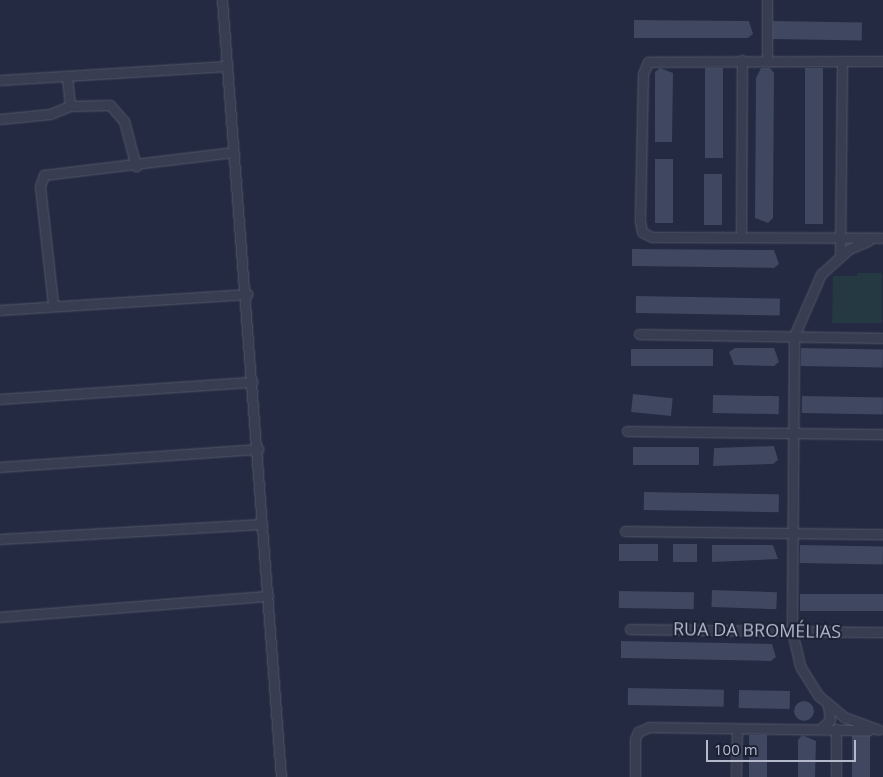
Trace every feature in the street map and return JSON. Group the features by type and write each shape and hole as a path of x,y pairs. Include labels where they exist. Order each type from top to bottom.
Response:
{"street":[{"path":"222,0 247,294 281,777"},
{"path":"767,0 767,60"},
{"path":"883,61 660,59 644,66 640,221 642,232 652,237 883,238"},
{"path":"741,237 742,60"},
{"path":"840,255 842,60"},
{"path":"0,80 228,66"},
{"path":"67,77 70,106"},
{"path":"0,119 50,114 70,106 104,104 115,109 124,121 136,166"},
{"path":"52,304 41,179 55,171 136,166 234,152"},
{"path":"881,730 853,722 828,705 805,676 792,631 794,336 812,287 840,255 883,238"},
{"path":"0,310 52,304 247,294"},
{"path":"639,334 883,338"},
{"path":"0,399 252,382"},
{"path":"627,431 883,434"},
{"path":"0,467 258,449"},
{"path":"0,539 262,524"},
{"path":"625,531 883,534"},
{"path":"0,617 268,596"},
{"name":"RUA DA BROMÉLIAS","path":"630,629 883,632"},
{"path":"820,729 830,720 828,705"},
{"path":"635,777 635,739 643,729 881,730"},
{"path":"736,777 737,729"},
{"path":"836,730 836,777"}],"shaded area":[{"path":"857,273 882,273 882,323 832,323 833,276 857,276"}],"building":[{"path":"634,20 749,21 753,34 748,38 634,38"},
{"path":"773,21 862,23 862,41 773,39"},
{"path":"660,68 673,73 672,142 655,142 655,72"},
{"path":"705,68 723,68 723,158 705,158"},
{"path":"761,68 770,68 774,73 773,218 768,223 755,218 756,78"},
{"path":"805,68 823,68 823,224 805,224"},
{"path":"655,159 673,159 673,223 655,223"},
{"path":"704,174 722,174 722,225 704,225"},
{"path":"632,249 774,250 779,264 774,268 632,266"},
{"path":"636,296 780,299 780,316 636,313"},
{"path":"735,348 774,348 779,362 774,366 734,365 729,352"},
{"path":"801,348 883,349 883,367 801,366"},
{"path":"631,349 713,349 713,366 631,366"},
{"path":"633,394 673,398 671,416 631,412"},
{"path":"713,395 779,396 779,414 713,413"},
{"path":"802,396 883,397 883,414 802,413"},
{"path":"774,446 778,460 773,464 713,466 714,448"},
{"path":"633,447 699,447 699,465 633,465"},
{"path":"644,492 779,494 779,512 644,510"},
{"path":"619,544 658,544 658,561 619,561"},
{"path":"673,544 697,544 697,562 673,562"},
{"path":"712,545 773,545 778,559 712,562"},
{"path":"800,545 883,546 883,564 800,563"},
{"path":"712,590 777,592 776,609 711,607"},
{"path":"619,591 694,592 694,609 619,608"},
{"path":"800,594 883,594 883,611 800,611"},
{"path":"621,641 772,644 776,657 771,661 621,658"},
{"path":"628,688 724,690 724,707 628,705"},
{"path":"739,690 790,691 790,709 739,708"},
{"path":"804,701 811,704 814,711 811,718 804,721 797,718 794,711 797,704"},
{"path":"749,735 767,735 767,777 749,777"},
{"path":"802,735 816,741 815,777 798,777 798,740"},
{"path":"852,736 870,736 870,777 852,777"}]}
